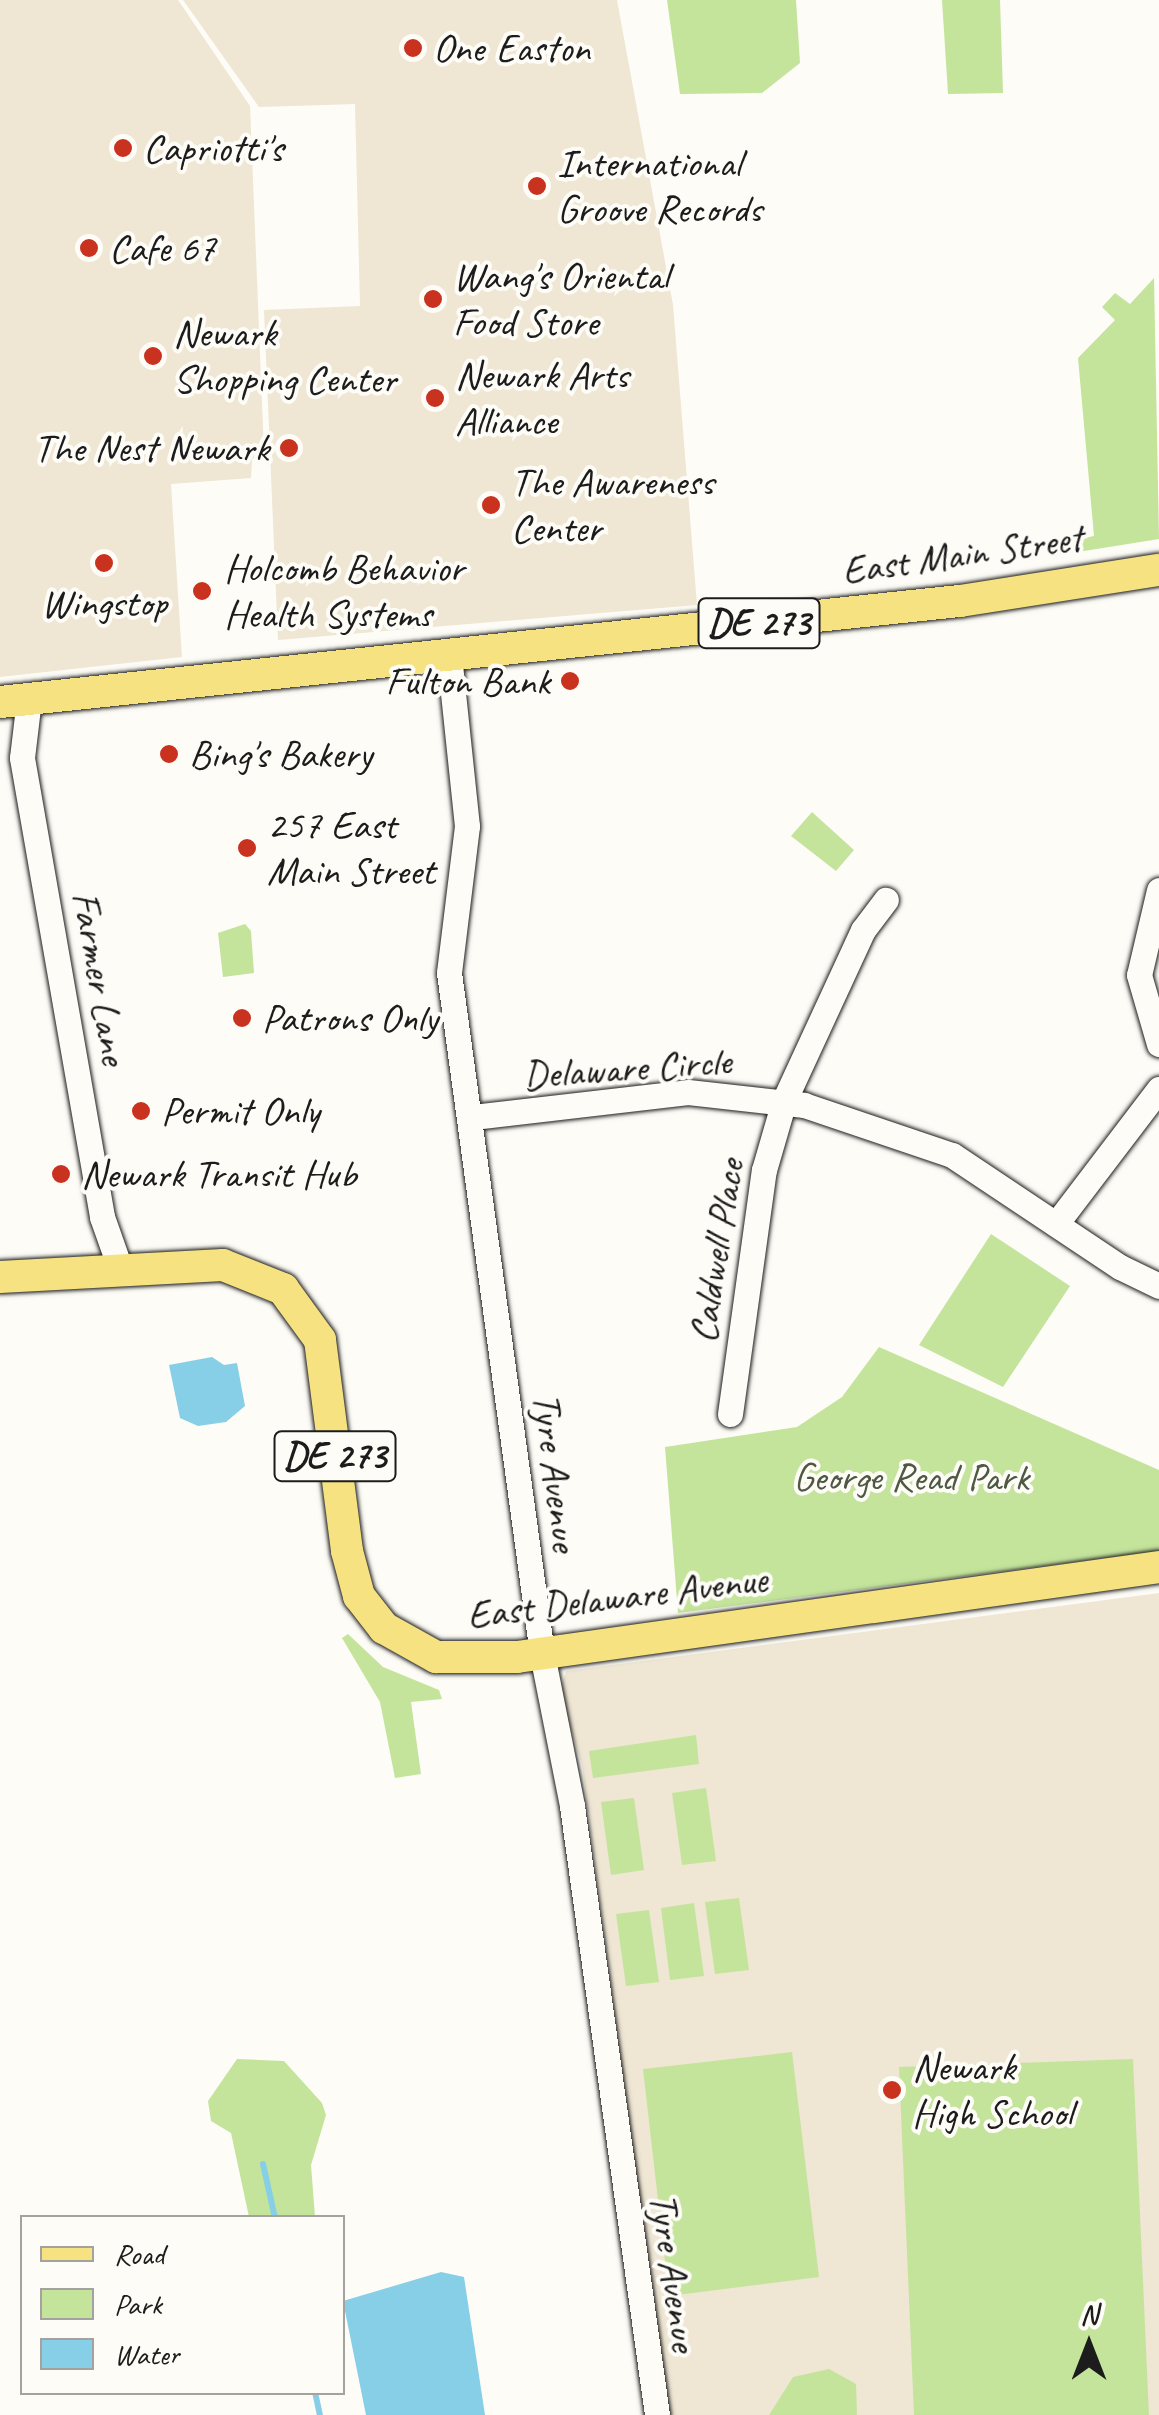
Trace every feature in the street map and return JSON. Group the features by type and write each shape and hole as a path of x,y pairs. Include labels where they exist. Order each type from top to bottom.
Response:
{"main road":[{"name":"East Main Street","path":"14,700 943,602 1159,570"},
{"name":"East Delaware Avenue","path":"0,1277 120,1268 235,1266 283,1289 320,1340 347,1551 364,1604 398,1639 436,1657 479,1661 542,1654 1159,1567"}],"street":[{"name":"Tyre Avenue","path":"449,655 467,826 449,972 473,1117 542,1654 572,1806 657,2415"},
{"name":"Farmer Lane","path":"14,700 102,1217 120,1268"},
{"path":"1159,890 1139,975 1159,1044"},
{"name":"Caldwell Place","path":"730,1414 764,1170 784,1101 863,930 886,900"},
{"path":"1056,1224 1159,1089"},
{"name":"Delaware Circle","path":"473,1117 688,1092 784,1101 874,1124 952,1155 1159,1286"}],"shaded area":[{"path":"0,0 178,0 250,106 264,453 252,459 251,478 171,484 182,657 0,677"},
{"path":"183,0 617,0 673,305 697,605 278,640 264,310 360,306 355,104 259,107"},
{"name":"Newark High School","path":"1159,1593 1159,2415 668,2415 582,1765 560,1692 566,1671"}],"green space":[{"path":"667,0 796,0 800,63 762,93 680,94"},
{"path":"942,0 1000,0 1003,93 948,94"},
{"path":"1154,278 1159,539 1078,552 1075,540 1094,536 1078,358 1115,320 1102,307 1115,293 1130,304"},
{"path":"812,812 854,850 836,871 791,836"},
{"path":"245,924 251,931 254,973 223,977 218,933"},
{"path":"991,1234 1070,1286 1003,1387 919,1345"},
{"name":"George Read Park","path":"879,1347 1159,1470 1159,1551 678,1613 665,1447 797,1427 842,1397"},
{"path":"348,1634 383,1667 439,1690 442,1699 411,1702 421,1774 395,1778 380,1702 342,1638"},
{"path":"696,1735 699,1764 593,1778 589,1751"},
{"path":"706,1788 716,1861 682,1865 672,1793"},
{"path":"634,1798 644,1870 611,1875 601,1802"},
{"path":"739,1898 749,1970 715,1974 705,1902"},
{"path":"694,1903 704,1976 670,1980 661,1908"},
{"path":"649,1910 659,1982 626,1986 616,1914"},
{"path":"792,2052 819,2277 669,2296 643,2069"},
{"path":"237,2059 284,2061 322,2103 326,2115 311,2165 315,2215 249,2215 231,2133 211,2121 208,2101"},
{"path":"1133,2059 1149,2415 914,2415 899,2067"},
{"path":"829,2369 856,2384 857,2415 769,2415 793,2377"}],"water":[{"path":"212,1357 224,1365 237,1363 245,1406 226,1422 198,1426 180,1418 169,1365"},
{"path":"441,2272 464,2277 485,2415 366,2415 345,2300"}],"waterway":[{"path":"263,2164 274,2215"},
{"path":"316,2395 320,2415"}],"place":[{"name":"One Easton","path":"413,48"},
{"name":"Capriotti's","path":"123,148"},
{"name":"International Groove Records","path":"537,186"},
{"name":"Cafe 67","path":"89,248"},
{"name":"Wang's Oriental Food Store","path":"433,299"},
{"name":"Newark Shopping Center","path":"153,356"},
{"name":"Newark Arts Alliance","path":"435,398"},
{"name":"The Nest Newark","path":"289,448"},
{"name":"The Awareness Center","path":"491,505"},
{"name":"Wingstop","path":"104,563"},
{"name":"Holcomb Behavior Health Systems","path":"202,591"},
{"name":"Fulton Bank","path":"570,681"},
{"name":"Bing's Bakery","path":"169,754"},
{"name":"257 East Main Street","path":"247,848"},
{"name":"Patrons Only","path":"242,1018"},
{"name":"Permit Only","path":"141,1111"},
{"name":"Newark Transit Hub","path":"61,1174"},
{"name":"Newark High School","path":"892,2090"}]}
